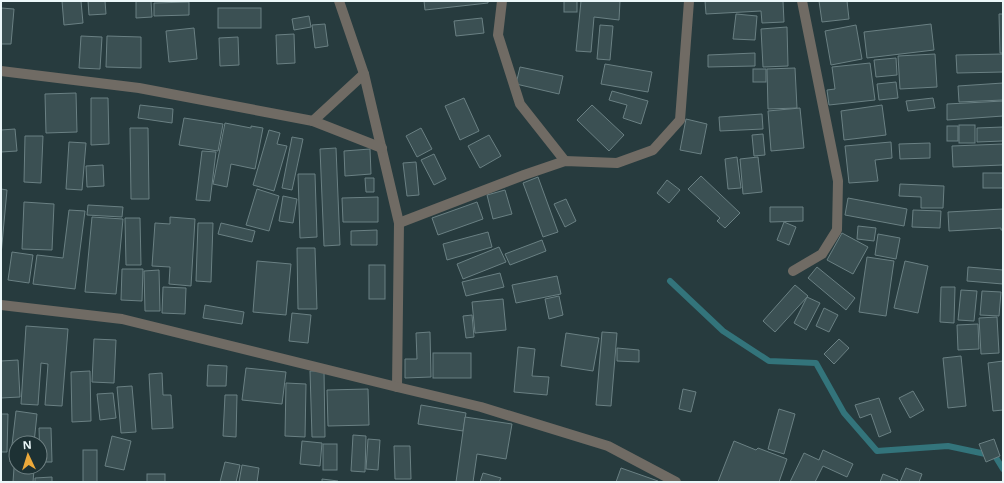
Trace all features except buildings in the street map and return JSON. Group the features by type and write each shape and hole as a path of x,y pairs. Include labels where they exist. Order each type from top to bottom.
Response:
{"street":[{"path":"339,1 364,74 399,223 397,388"},
{"path":"502,1 498,35 520,104 565,161"},
{"path":"399,223 524,175 565,161 617,163 653,150 680,120 689,1"},
{"path":"793,272 822,254 837,230 838,181 802,1"},
{"path":"1,71 139,88 313,121 382,148"},
{"path":"313,121 364,74"},
{"path":"1,305 122,319 397,388 481,407 608,446 676,482"}],"waterway":[{"path":"670,281 723,331 769,361 816,363 844,413 877,451 948,446 995,456 1003,469"}]}
